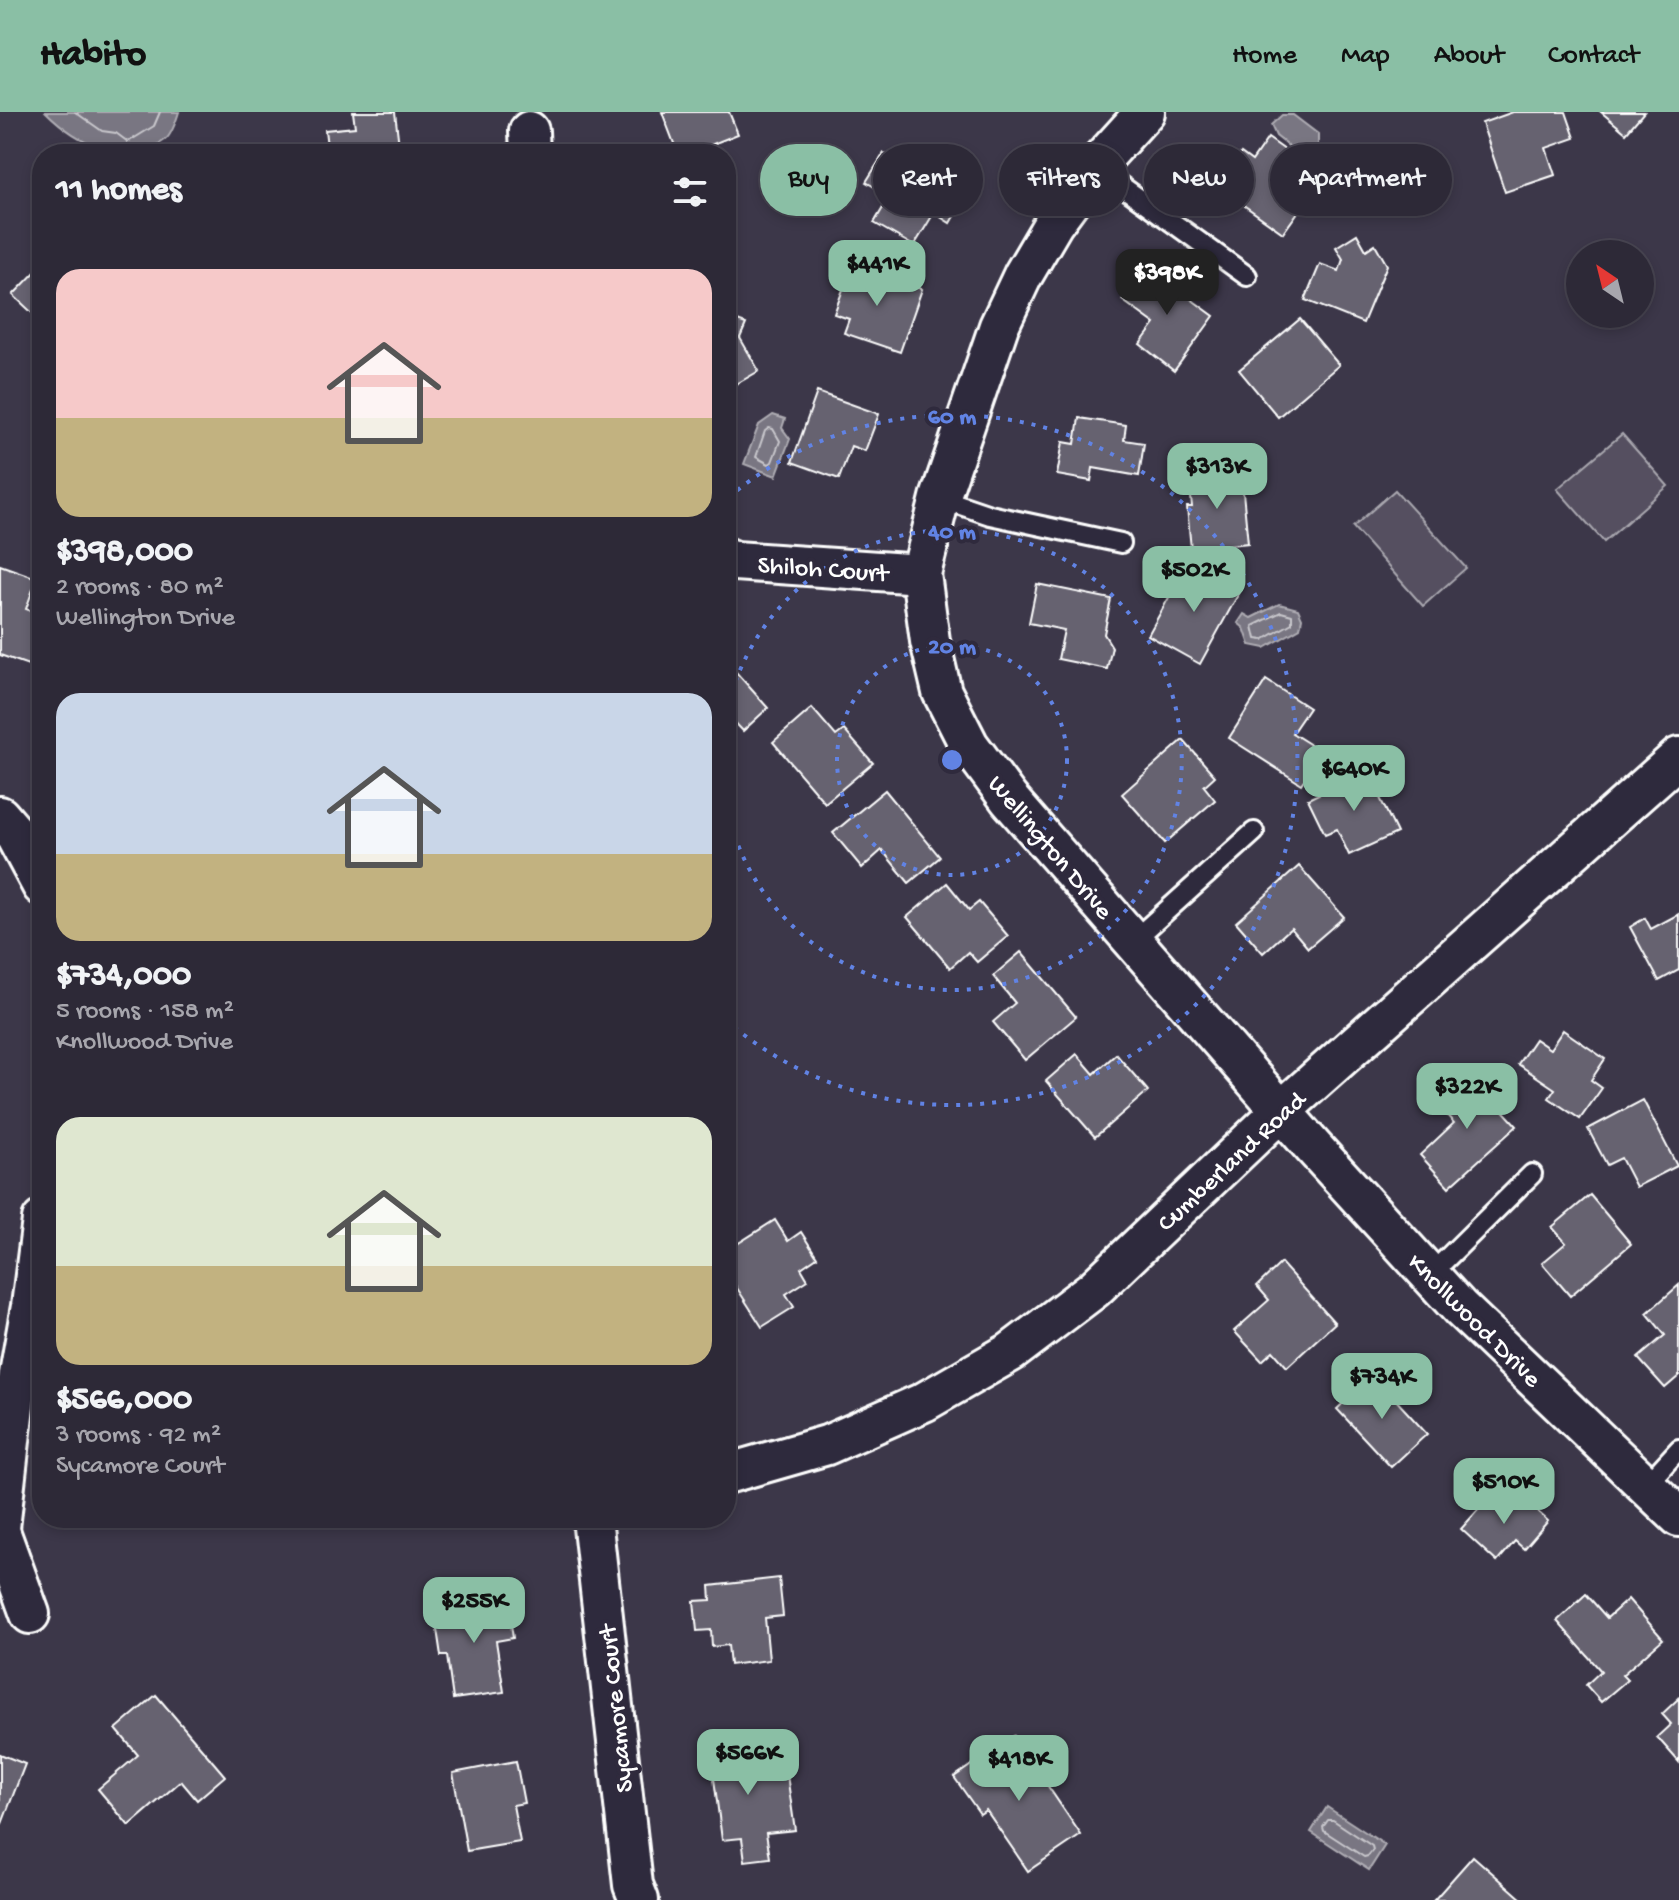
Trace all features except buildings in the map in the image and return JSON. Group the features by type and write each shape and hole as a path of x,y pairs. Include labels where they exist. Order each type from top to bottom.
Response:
{"street":[{"name":"Wellington Drive","path":"1116,144 1145,112"},
{"name":"Wellington Drive","path":"1059,216 1023,275 999,326 940,498 921,574 930,641 942,692 969,745 1009,799 1282,1110"},
{"name":"Shiloh Court","path":"736,561 921,574"},
{"name":"Cumberland Road","path":"736,1471 827,1445 924,1402 1011,1352 1094,1289 1282,1110 1679,757"},
{"path":"0,816 12,830 32,867"},
{"name":"Knollwood Drive","path":"1282,1110 1460,1308 1679,1517"},
{"path":"30,1614 0,1529 32,1284"},
{"name":"Sycamore Court","path":"593,1528 633,1885 639,1900"}],"lane":[{"path":"1128,191 1247,276"},
{"path":"940,498 990,515 1121,543"},
{"path":"1133,941 1254,832"},
{"path":"1430,1275 1532,1174"},
{"path":"1646,1485 1679,1449"}],"shaded area":[{"path":"1622,434 1668,486 1604,542 1557,489"},
{"path":"1395,490 1466,568 1423,606 1353,527"}],"water":[{"path":"46,112 179,112 172,131 158,144 91,144"},
{"path":"1282,115 1293,115 1318,134 1318,144 1286,144 1276,136 1271,125"},
{"path":"773,415 785,419 782,428 790,439 776,476 744,464 759,425"},
{"path":"1279,604 1298,609 1302,618 1300,628 1265,648 1250,645 1244,628 1238,623 1244,614 1251,618"},
{"path":"1327,1807 1385,1845 1369,1870 1311,1832"}]}
